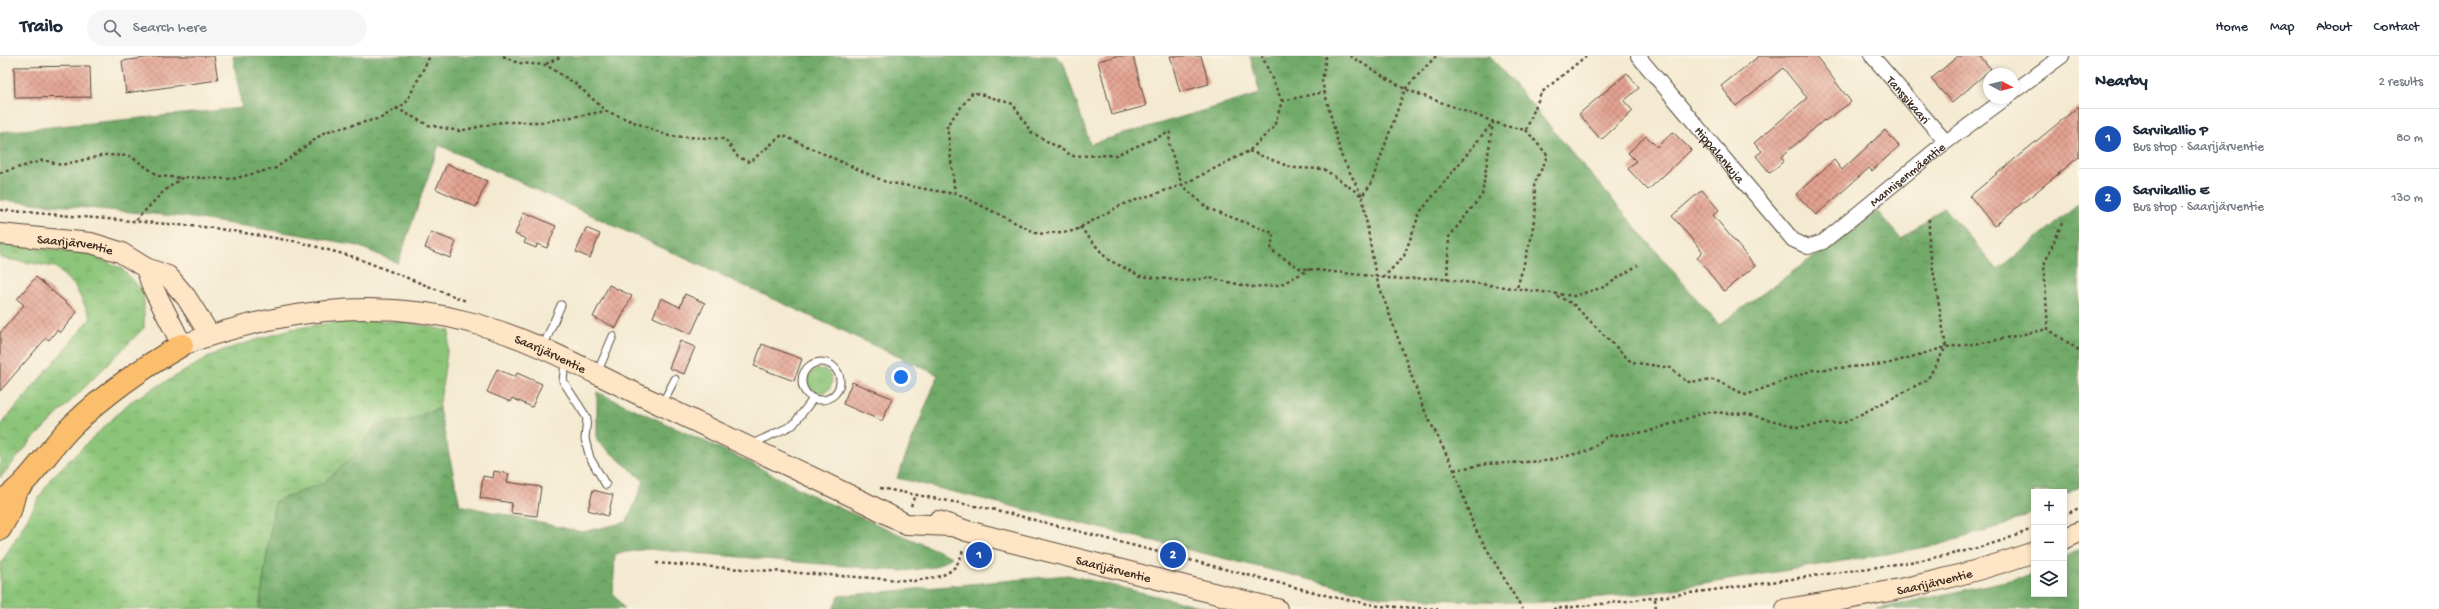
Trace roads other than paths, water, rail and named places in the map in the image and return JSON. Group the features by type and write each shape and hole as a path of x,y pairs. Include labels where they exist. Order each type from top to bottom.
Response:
{"highway":[{"path":"0,529 10,511 8,497 73,425 126,379 182,345"}],"main road":[{"name":"Saarijärventie","path":"0,234 91,243 120,252 146,268 168,276 186,297 210,335"},
{"path":"146,268 152,286 182,345"},
{"name":"Saarijärventie","path":"182,345 210,335 291,314 326,310 381,309 460,320 542,348 748,447 958,529 1277,609"},
{"path":"2067,538 2079,532"},
{"name":"Saarijärventie","path":"1786,609 1928,584 1992,567 2031,553"}],"street":[{"name":"Hippalankuja","path":"1638,56 1793,240 1808,247"},
{"name":"Tanssikaari","path":"1872,56 1946,142"},
{"path":"2019,88 2062,56"},
{"name":"Mannisenmäentie","path":"1808,247 1823,242 1946,142 1998,104"}],"lane":[{"path":"542,348 561,305"},
{"path":"596,374 613,336"},
{"path":"566,359 563,381 587,418 585,439 590,458 606,485"},
{"path":"825,362 834,367 840,376 838,391 831,398 820,401 813,400 802,388 801,379 804,370 811,364 825,362"},
{"path":"661,406 675,379"},
{"path":"748,447 793,425 813,400"}],"place":[{"name":"Sarvikallio P","path":"979,555"},
{"name":"Sarvikallio E","path":"1173,555"}]}
